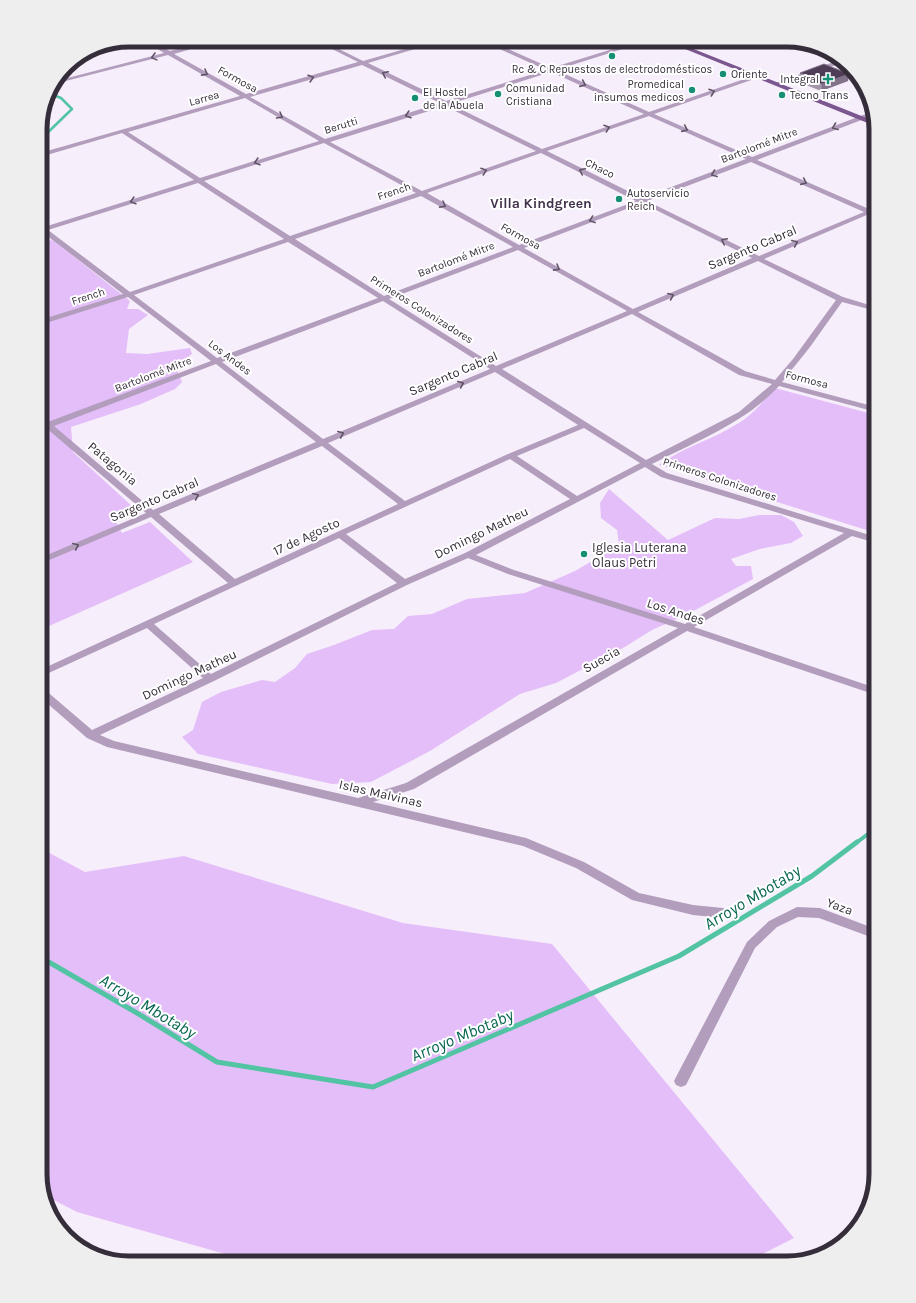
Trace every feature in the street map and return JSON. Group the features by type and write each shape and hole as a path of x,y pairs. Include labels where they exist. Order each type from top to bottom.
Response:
{"main road":[{"path":"683,47 868,121"}],"street":[{"name":"Formosa","path":"159,47 324,141 519,247 742,373 869,408"},
{"path":"63,81 193,47"},
{"name":"Chaco","path":"331,47 840,299 869,307"},
{"name":"Larrea","path":"47,153 418,47"},
{"path":"499,47 869,210"},
{"name":"Berutti","path":"47,227 625,47"},
{"path":"776,84 835,63"},
{"name":"French","path":"47,321 128,295 755,76"},
{"name":"Bartolomé Mitre","path":"48,425 868,116"},
{"name":"Primeros Colonizadores","path":"123,131 289,239 664,475 869,538"},
{"name":"Sargento Cabral","path":"47,559 322,442 635,312 759,258 869,214"},
{"name":"Los Andes","path":"47,234 405,505"},
{"name":"Domingo Matheu","path":"91,735 210,679 404,583 468,555 742,414 753,407 778,383 840,299"},
{"name":"Patagonia","path":"48,425 234,583"},
{"name":"17 de Agosto","path":"47,671 340,534 511,456 585,425"},
{"path":"511,456 576,499"},
{"name":"Suecia","path":"360,802 410,786 852,532"},
{"path":"340,534 404,583"},
{"name":"Los Andes","path":"468,555 511,572 685,627 869,690"},
{"path":"148,624 210,679"},
{"name":"Islas Malvinas","path":"47,697 91,735 111,744 526,842 580,865 636,896 693,910 723,913"},
{"name":"Yaza","path":"681,1081 751,945 773,924 797,912 820,913 869,931"}],"shaded area":[{"path":"47,239 54,241 130,301 127,309 138,309 148,315 129,329 126,353 147,354 190,348 192,354 181,362 177,370 182,382 175,389 141,404 71,427 73,452 134,508 115,520 122,533 150,522 193,562 47,627"},
{"path":"775,388 869,413 869,531 659,465 678,453 727,430 758,408"},
{"path":"609,489 668,540 715,518 739,519 759,515 781,515 794,522 803,536 791,543 760,549 731,559 736,566 751,566 753,579 686,615 652,630 623,648 556,683 520,694 430,751 371,782 332,784 198,754 182,737 193,730 202,702 221,692 262,680 275,682 295,668 307,654 372,630 394,629 408,616 432,614 467,599 525,593 575,571 619,545 617,530 601,518 600,503"},
{"path":"47,852 85,872 184,856 403,923 552,944 794,1238 759,1256 232,1256 77,1212 51,1199 47,1174"}],"building":[{"path":"824,64 848,74 822,84 807,78 810,77 800,73"}],"waterway":[{"path":"47,133 72,109 61,98 54,95"},
{"name":"Arroyo Mbotaby","path":"856,843 869,833"},
{"name":"Arroyo Mbotaby","path":"47,961 142,1016 217,1062 373,1087 679,956 812,876 857,842"}],"place":[{"name":"Rc & C Repuestos de electrodomésticos","path":"612,56"},
{"name":"Oriente","path":"723,74"},
{"name":"Integral","path":"828,79"},
{"name":"Promedical insumos medicos","path":"692,90"},
{"name":"Comunidad Cristiana","path":"498,94"},
{"name":"Tecno Trans","path":"782,95"},
{"name":"El Hostel de la Abuela","path":"415,98"},
{"name":"Autoservicio Reich","path":"619,199"},
{"name":"Iglesia Luterana Olaus Petri","path":"584,554"}],"district":[{"name":"Villa Kindgreen","path":"541,203"}]}
